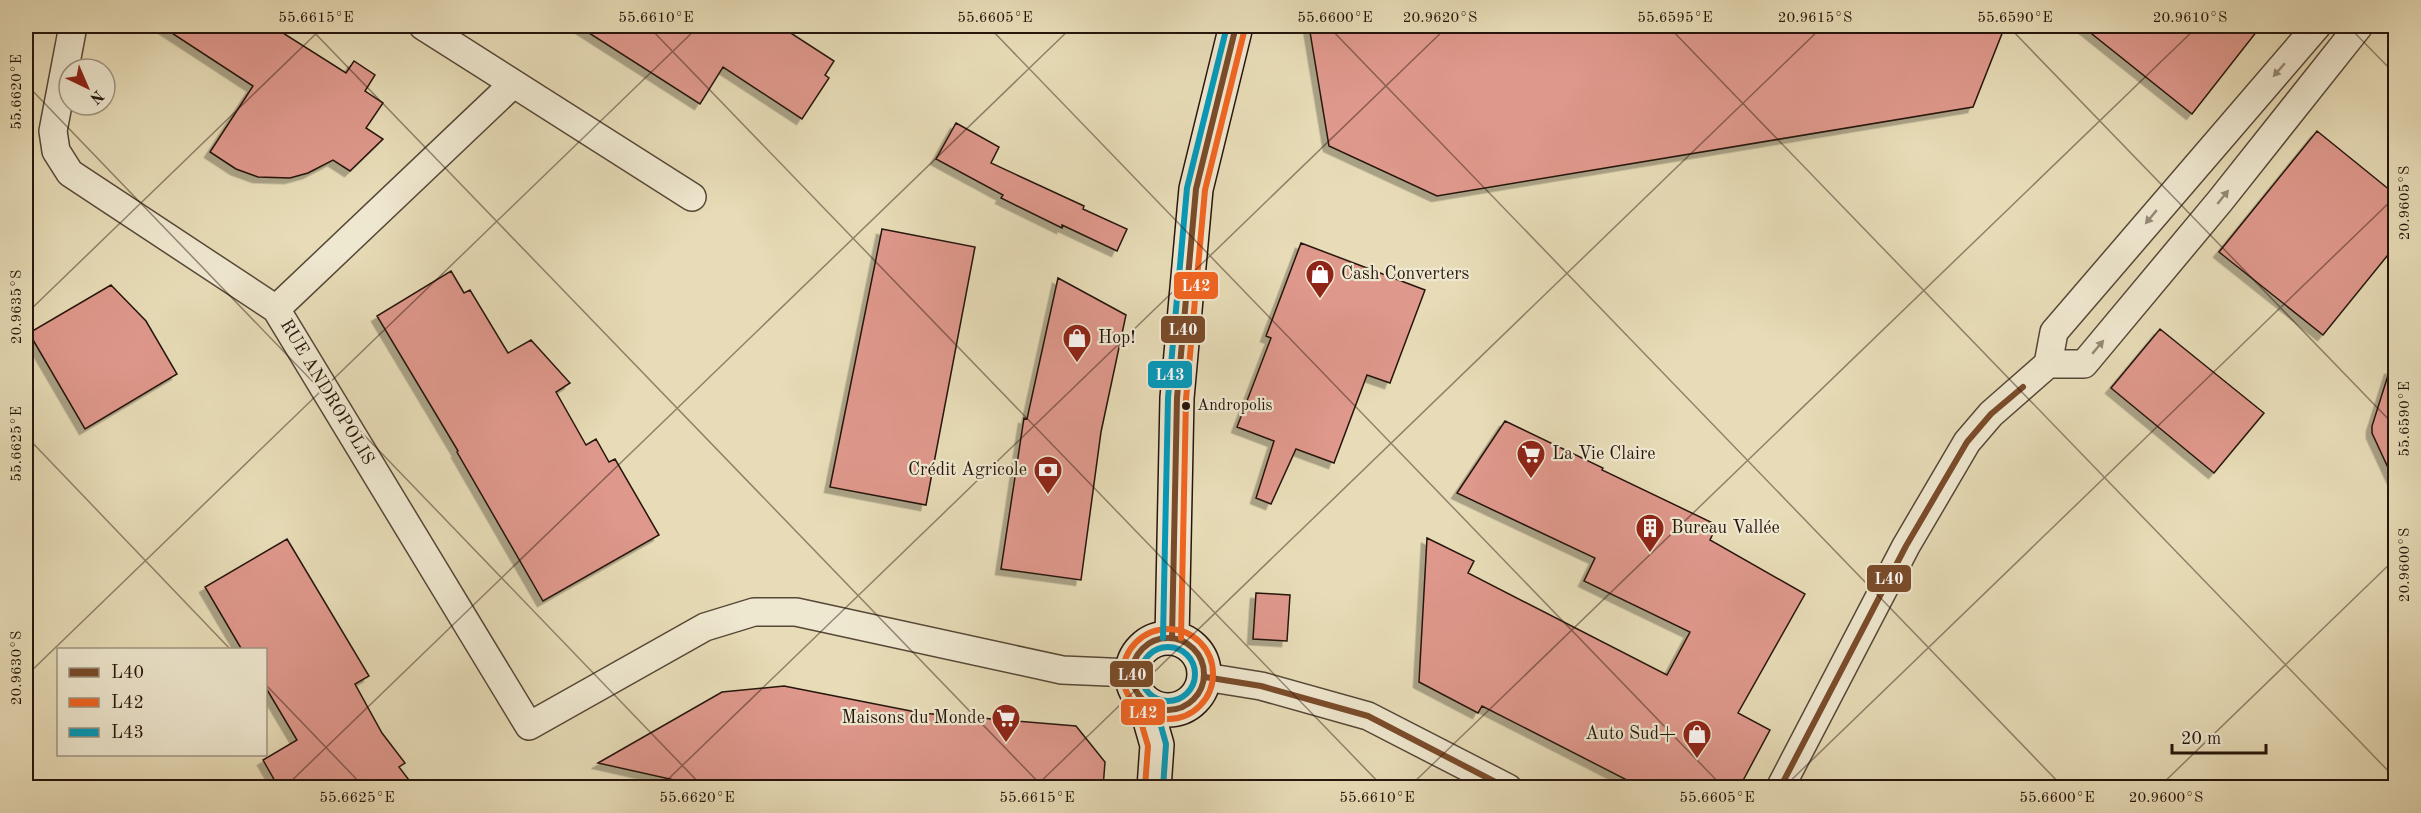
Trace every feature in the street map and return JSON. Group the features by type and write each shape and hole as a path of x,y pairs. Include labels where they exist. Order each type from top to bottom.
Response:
{"main road":[{"path":"1172,638 1177,398 1196,189 1236,26"},
{"path":"1157,746 1202,688 1205,677 1204,666 1192,647 1172,638 1160,639 1140,651 1134,661 1132,673 1137,695 1155,709 1166,711 1188,705"},
{"path":"1145,703 1157,746 1154,788"}],"street":[{"name":"RUE ANDROPOLIS","path":"73,26 53,131 56,151 70,173 276,309 529,726 705,627 753,612 796,612 1062,669 1132,673"},
{"path":"423,26 692,197"},
{"path":"1780,788 1906,546 1967,442 1991,414 2048,364 2054,333 2317,26"},
{"path":"2048,364 2084,364 2220,201 2359,26"},
{"path":"276,309 513,84"},
{"path":"1205,677 1261,686 1368,716 1508,788"}],"building":[{"path":"161,26 272,26 346,73 354,61 375,75 365,91 383,103 366,128 383,139 350,171 333,160 308,173 290,178 258,177 236,169 210,152 253,86"},
{"path":"578,26 780,26 834,61 825,75 829,78 802,119 723,67 700,104"},
{"path":"1309,26 2005,26 1973,107 1437,196 1329,146"},
{"path":"2082,26 2261,26 2192,114"},
{"path":"956,123 999,147 991,163 1084,206 1083,209 1127,229 1117,251 1062,225 1062,228 1001,198 1003,195 936,159"},
{"path":"2317,131 2396,195 2396,245 2323,335 2219,252"},
{"path":"882,229 975,247 926,505 830,487"},
{"path":"1301,243 1425,290 1390,383 1367,375 1334,463 1296,449 1271,504 1256,498 1274,441 1237,427 1271,338 1266,336"},
{"path":"451,271 464,293 470,290 508,353 531,340 570,383 556,392 586,445 596,439 609,462 615,459 659,535 543,601 458,451 377,316"},
{"path":"1058,278 1126,315 1101,432 1081,580 1001,569 1024,418 1027,419"},
{"path":"111,285 146,321 177,374 85,429 29,333"},
{"path":"2160,329 2264,413 2214,473 2111,388"},
{"path":"2390,369 2396,369 2396,485 2372,433 2372,426"},
{"path":"1505,421 1717,525 1710,540 1805,594 1738,713 1770,730 1739,788 1623,788 1627,780 1482,706 1478,713 1419,682 1427,538 1474,561 1468,573 1667,675 1690,632 1584,581 1595,558 1457,493"},
{"path":"287,539 369,676 355,684 382,733 405,763 399,767 415,788 279,788 263,760 297,740 267,690 267,648 241,648 205,587"},
{"path":"1256,593 1290,595 1287,641 1253,639"},
{"path":"784,686 921,713 1076,726 1105,762 1103,788 710,788 598,763 722,692"}],"transit line":[{"name":"L43","path":"1163,638 1168,398 1187,188 1227,26"},
{"name":"L40","path":"1172,638 1177,398 1196,189 1236,26"},
{"name":"L42","path":"1181,638 1186,399 1205,190 1245,28"},
{"name":"L40","path":"1780,788 1906,546 1967,442 1991,414 2023,387"},
{"name":"L42","path":"1168,629 1185,632 1200,642 1210,657 1213,674 1210,691 1200,706 1185,716 1168,719 1151,716 1136,706 1126,691 1123,674 1126,657 1136,642 1151,632 1168,629"},
{"name":"L40","path":"1175,638 1194,648 1202,660 1204,674 1202,688 1194,700 1182,708 1161,710 1142,700 1134,688 1132,667 1142,648 1154,640 1175,638"},
{"name":"L43","path":"1163,647 1173,647 1183,651 1191,659 1195,674 1191,689 1183,697 1173,701 1163,701 1153,697 1145,689 1141,679 1141,669 1145,659 1153,651 1163,647"},
{"name":"L40","path":"1205,677 1261,686 1368,716 1507,788"},
{"name":"L43","path":"1154,701 1166,744 1163,788"},
{"name":"L42","path":"1136,705 1148,746 1145,787"}],"place":[{"name":"Cash Converters","path":"1320,300"},
{"name":"Hop!","path":"1077,364"},
{"name":"Andropolis","path":"1186,406"},
{"name":"La Vie Claire","path":"1531,480"},
{"name":"Crédit Agricole","path":"1048,496"},
{"name":"Bureau Vallée","path":"1650,554"},
{"name":"Maisons du Monde","path":"1006,744"},
{"name":"Auto Sud+","path":"1697,760"}]}
